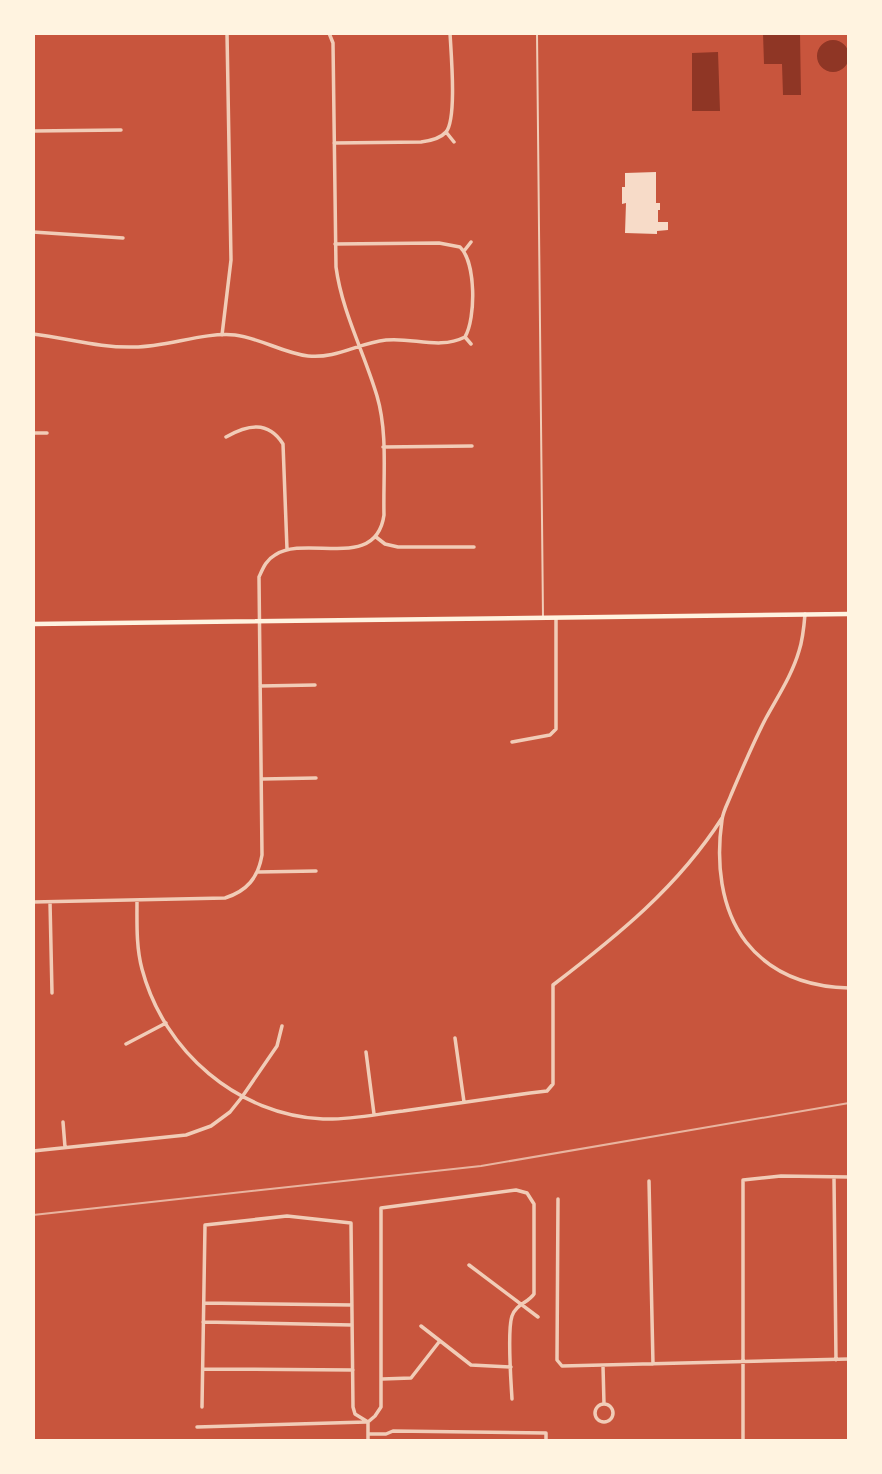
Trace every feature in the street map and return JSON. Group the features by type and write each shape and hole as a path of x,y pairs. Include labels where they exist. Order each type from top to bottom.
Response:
{"main road":[{"path":"33,624 849,614"}],"street":[{"path":"222,335 230,260 227,33"},
{"path":"33,902 225,898 242,891 258,872 262,855 259,577 268,560 287,549 350,548 365,544 376,537 384,515 382,416 339,290 335,244 332,43 329,33"},
{"path":"334,143 432,141 446,132 452,117 450,33"},
{"path":"33,131 121,130"},
{"path":"446,132 454,142"},
{"path":"33,232 123,238"},
{"path":"464,251 471,242"},
{"path":"33,334 94,346 135,348 222,335 253,339 307,356 336,355 383,340 446,344 465,337 471,322 471,268 468,257 460,247 446,243 335,244"},
{"path":"465,337 471,344"},
{"path":"226,437 242,428 265,428 283,444 287,549"},
{"path":"33,433 47,433"},
{"path":"383,447 472,446"},
{"path":"376,537 385,544 398,547 474,547"},
{"path":"137,900 142,967 149,989 166,1023 180,1045 198,1065 242,1097 271,1110 308,1118 341,1119 547,1091 553,1084 553,985 613,940 653,903 690,862 722,818 751,748 794,665 802,640 805,614"},
{"path":"512,742 550,735 556,729 556,618"},
{"path":"260,686 314,685"},
{"path":"261,779 316,778"},
{"path":"722,818 722,884 730,913 744,940 764,960 796,980 813,986 849,988"},
{"path":"258,872 316,871"},
{"path":"50,902 52,993"},
{"path":"126,1044 166,1023"},
{"path":"33,1151 195,1133 224,1118 242,1097 276,1046 282,1026"},
{"path":"455,1038 464,1102"},
{"path":"366,1052 374,1114"},
{"path":"62,1122 65,1147"},
{"path":"743,1441 743,1180 849,1177"},
{"path":"834,1178 836,1360"},
{"path":"649,1181 653,1365"},
{"path":"197,1427 368,1422 376,1416 381,1407 381,1208 516,1190 527,1193 534,1205 534,1294 530,1301 520,1304 512,1317 512,1399"},
{"path":"558,1199 557,1360 560,1364 566,1367 849,1360"},
{"path":"202,1407 205,1225 287,1216 351,1223 355,1414 368,1422"},
{"path":"469,1265 538,1317"},
{"path":"204,1304 352,1305"},
{"path":"203,1322 352,1325"},
{"path":"421,1325 471,1364 511,1367"},
{"path":"382,1379 411,1378 439,1341"},
{"path":"603,1366 604,1404"},
{"path":"203,1369 353,1370"},
{"path":"604,1404 610,1407 613,1413 610,1419 604,1422 598,1420 595,1413 597,1407 604,1404"},
{"path":"368,1422 368,1441"},
{"path":"368,1434 546,1433 546,1441"}],"lane":[{"path":"537,33 543,618"}],"shaded area":[{"path":"763,33 800,33 801,95 783,95 782,64 764,64"},
{"path":"833,40 844,45 849,56 844,67 833,72 822,67 817,56 822,45"},
{"path":"718,52 720,111 692,111 692,53"}],"building":[{"path":"656,172 656,203 660,203 658,222 668,222 668,230 657,231 657,234 625,233 626,203 622,204 622,187 625,187 625,173"}],"railway":[{"path":"33,1215 481,1166 849,1103"}]}
